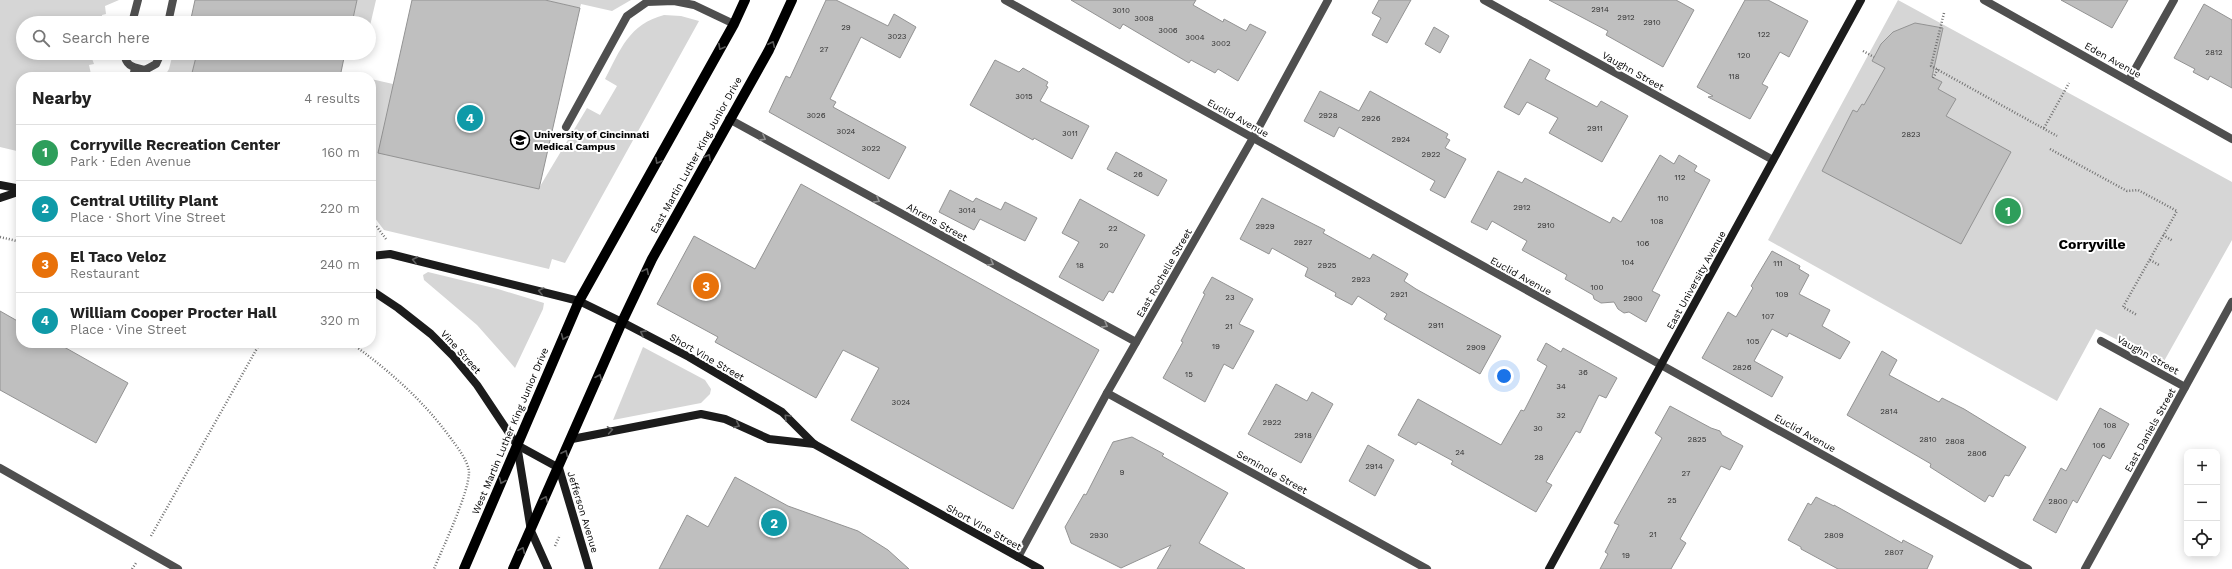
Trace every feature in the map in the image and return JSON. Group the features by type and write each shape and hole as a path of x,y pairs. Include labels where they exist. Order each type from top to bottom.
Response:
{"main road":[{"path":"579,301 734,24 745,0"},
{"name":"East Martin Luther King Junior Drive","path":"622,322 652,259 769,50 792,0"},
{"name":"West Martin Luther King Junior Drive","path":"464,569 579,301"},
{"path":"513,569 572,439 622,322"}],"street":[{"path":"134,16 138,0"},
{"path":"170,16 173,0"},
{"name":"Euclid Avenue","path":"1005,0 2028,569"},
{"name":"East Rochelle Street","path":"1018,557 1107,393 1253,138 1328,0"},
{"name":"Vaughn Street","path":"1484,0 1773,160"},
{"name":"East University Avenue","path":"1549,569 1861,0"},
{"name":"Eden Avenue","path":"1984,0 2232,139"},
{"path":"2129,80 2174,0"},
{"path":"566,127 627,16 647,2 674,1 694,5 734,24"},
{"path":"125,60 129,66 145,70 156,64 158,60"},
{"path":"134,72 135,68"},
{"name":"Ahrens Street","path":"729,119 1136,342"},
{"path":"0,185 16,189"},
{"path":"0,198 16,192"},
{"path":"376,255 390,254 579,301"},
{"name":"Vine Street","path":"376,293 409,316 453,356 477,385 517,445"},
{"name":"Short Vine Street","path":"579,301 689,357 782,412 814,444 1040,569"},
{"name":"East Daniels Street","path":"2085,569 2232,302"},
{"name":"Vaughn Street","path":"2101,341 2185,387"},
{"name":"Seminole Street","path":"1107,393 1427,569"},
{"name":"Short Vine Street","path":"572,439 701,414 725,419 769,439 814,444"},
{"path":"517,445 531,530 548,569"},
{"name":"Jefferson Avenue","path":"517,445 559,468 589,569"},
{"path":"0,468 178,569"}],"path":[{"path":"1944,13 1931,66 2057,136"},
{"path":"1863,51 1874,57"},
{"path":"1933,78 1938,69"},
{"path":"2044,128 2069,83"},
{"path":"2050,149 2127,191 2138,190 2177,211 2124,307 2137,315"},
{"path":"376,226 386,239"},
{"path":"2163,235 2172,241"},
{"path":"0,237 16,241"},
{"path":"2150,260 2159,265"},
{"path":"132,569 257,348"},
{"path":"358,348 378,362 407,388 435,417 461,452 469,471 464,492 434,569"},
{"path":"554,548 560,535"}],"shaded area":[{"path":"0,0 119,0 105,6 106,14 102,16 16,16 16,60 92,60 94,64 89,65 91,72 16,72 16,151 0,147"},
{"path":"357,0 376,0 372,16 354,16"},
{"path":"545,0 631,0 612,11 581,4 580,8"},
{"path":"1898,0 2232,182 2232,240 2163,363 2096,329 2057,401 1768,240"},
{"path":"664,15 681,16 699,21 565,263 552,259 549,269 384,230 376,220 376,80 393,84 539,188 587,108 600,115 617,86 605,79 621,48 634,32 652,19"},
{"path":"171,60 195,60 192,72 167,72"},
{"path":"428,272 498,289 544,303 543,309 515,368 477,325 424,280 423,275"},
{"path":"643,347 705,380 711,389 710,394 701,403 613,420"}],"building":[{"path":"195,0 357,0 354,16 192,16"},
{"path":"412,0 545,0 580,8 539,189 378,153"},
{"path":"826,0 836,0 888,26 894,14 916,27 900,58 861,37 830,99 836,102 833,107 906,147 889,179 769,112 786,76 790,78"},
{"path":"1071,0 1196,0 1193,5 1223,22 1224,19 1246,31 1250,24 1266,32 1238,81 1218,69 1215,73 1191,60 1189,63 1123,24 1120,29"},
{"path":"1379,0 1411,0 1387,43 1372,35 1381,18 1372,13"},
{"path":"1549,0 1676,0 1694,10 1663,67 1606,35 1608,31"},
{"path":"1745,0 1768,0 1808,21 1789,57 1780,52 1762,84 1768,87 1750,119 1708,97 1713,96 1697,87"},
{"path":"2061,0 2128,0 2112,28"},
{"path":"2204,4 2232,20 2232,88 2210,76 2208,80 2193,72 2195,69 2174,58"},
{"path":"1915,23 1943,28 1932,77 1942,82 1938,89 1956,99 1946,116 2011,152 1961,244 1822,171 1853,110 1857,112 1862,104 1864,105 1885,68 1872,61 1881,44 1893,32"},
{"path":"1434,27 1449,36 1440,53 1425,44"},
{"path":"1530,59 1550,70 1545,79 1597,107 1601,101 1628,116 1602,162 1549,133 1558,118 1527,102 1519,115 1504,107"},
{"path":"195,60 344,60 341,72 192,72"},
{"path":"995,60 1019,72 1023,68 1048,82 1046,86 1048,87 1040,101 1089,126 1072,159 1034,138 1033,140 970,105"},
{"path":"1320,91 1359,111 1370,91 1448,134 1446,138 1450,140 1445,148 1466,159 1445,198 1430,190 1435,181 1339,127 1334,137 1304,121"},
{"path":"1116,152 1167,180 1158,196 1107,169"},
{"path":"1660,155 1674,164 1679,155 1697,166 1694,171 1710,180 1652,291 1660,295 1646,322 1629,312 1624,313 1618,309 1614,302 1601,303 1594,299 1593,295 1565,279 1567,275 1522,250 1527,241 1492,221 1487,230 1471,222 1498,171 1522,183 1525,178 1610,223 1613,217 1621,222"},
{"path":"801,184 1099,350 1013,509 851,420 879,368 843,350 816,398 715,342 718,337 657,304 694,236 755,269"},
{"path":"950,190 973,202 976,198 1001,210 1005,202 1037,218 1025,241 980,219 974,230 939,212"},
{"path":"1262,198 1325,230 1323,233 1370,259 1373,254 1408,274 1404,281 1416,289 1501,336 1480,374 1384,319 1387,314 1358,296 1352,305 1335,296 1336,293 1305,276 1308,268 1272,248 1269,254 1240,239"},
{"path":"1080,199 1145,235 1113,293 1109,291 1103,301 1059,277 1079,242 1062,233"},
{"path":"1772,251 1800,266 1799,269 1809,275 1799,294 1830,310 1822,326 1850,342 1840,359 1789,333 1787,337 1772,329 1754,361 1783,377 1772,397 1702,358 1728,312 1736,317 1753,288 1751,286"},
{"path":"1212,277 1253,299 1239,324 1254,331 1233,369 1224,364 1205,402 1163,378 1183,342 1181,341"},
{"path":"0,311 16,320 16,348 66,348 128,383 96,443 0,390"},
{"path":"1546,343 1561,352 1563,348 1617,378 1606,398 1599,395 1580,433 1576,431 1546,482 1552,485 1536,512 1451,464 1453,461 1418,442 1416,445 1398,435 1418,399 1501,445 1521,410 1524,411 1547,366 1537,360"},
{"path":"1882,351 1897,360 1889,375 1939,402 1942,398 1964,409 2026,447 2009,476 2005,475 1993,497 1989,495 1985,502 1930,467 1931,464 1847,415"},
{"path":"1276,384 1307,401 1312,392 1333,404 1301,463 1248,434"},
{"path":"1670,406 1711,428 1720,431 1722,435 1743,446 1730,470 1721,466 1680,539 1686,543 1671,569 1600,569 1608,554 1605,552 1619,525 1614,523 1662,438 1655,433"},
{"path":"2100,408 2129,424 2110,459 2103,455 2077,503 2073,500 2056,533 2033,520 2061,468 2066,471"},
{"path":"1132,437 1164,454 1162,456 1228,493 1199,543 1245,569 1157,569 1171,545 1121,568 1071,543 1065,527 1084,494 1086,495 1113,442"},
{"path":"1368,445 1394,460 1375,496 1349,481"},
{"path":"735,477 788,506 858,531 888,550 909,569 659,569 687,515 708,527"},
{"path":"1816,497 1834,505 1902,543 1903,540 1933,556 1927,569 1838,569 1801,549 1801,547 1788,540 1808,503 1811,505"}],"place":[{"name":"William Cooper Procter Hall","path":"470,118"},
{"name":"University of Cincinnati Medical Campus","path":"520,140"},
{"name":"Corryville Recreation Center","path":"2008,211"},
{"name":"El Taco Veloz","path":"706,286"},
{"name":"Central Utility Plant","path":"774,523"}],"district":[{"name":"Corryville","path":"2092,244"}]}
